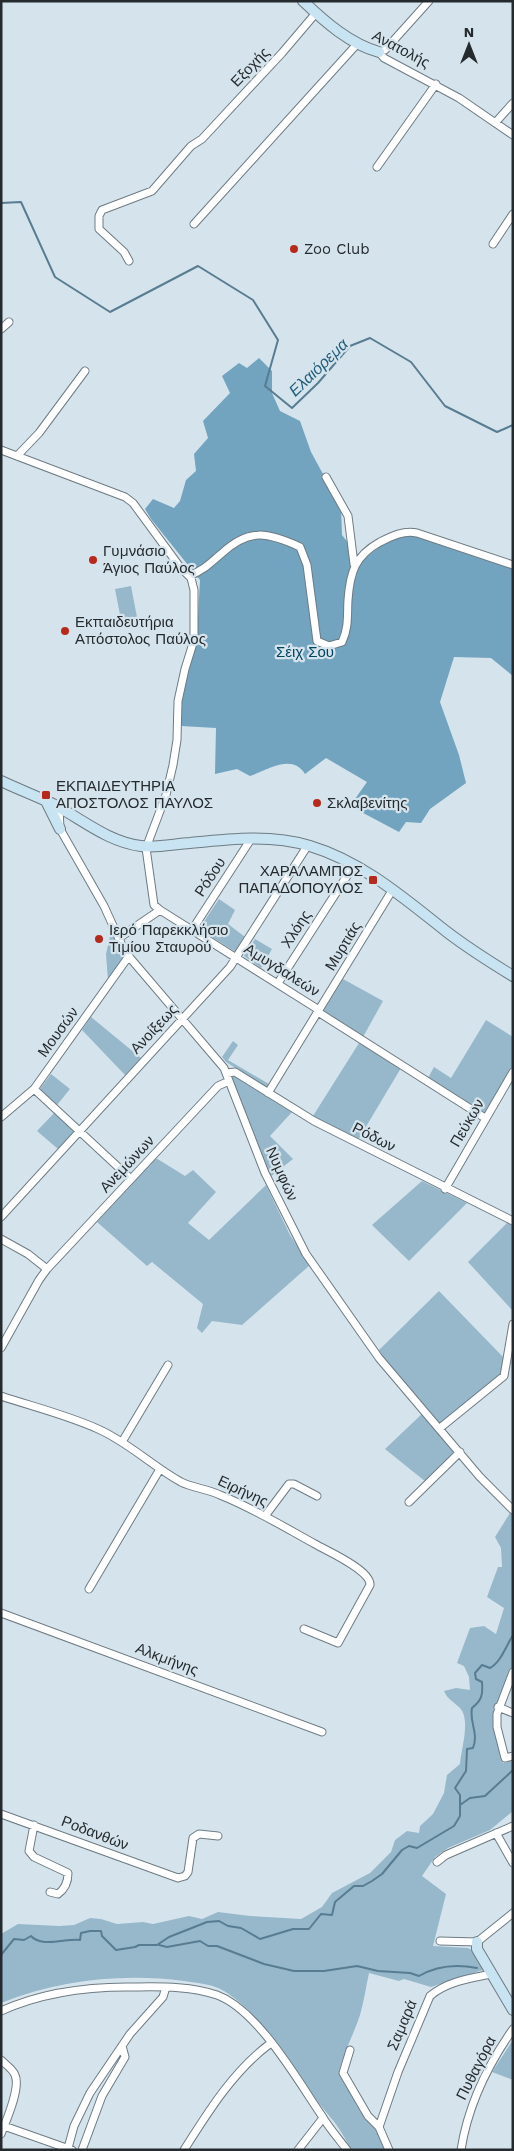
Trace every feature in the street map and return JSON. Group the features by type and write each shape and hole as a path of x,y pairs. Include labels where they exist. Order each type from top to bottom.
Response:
{"main road":[{"name":"Ανατολής","path":"303,1 316,13 358,43 379,52"},
{"path":"1,781 64,810 114,839 132,844 147,846 251,839 308,845 354,865 393,890 459,941 513,976"},
{"path":"46,801 60,829"},
{"path":"477,1942 477,1948 513,2010"}],"street":[{"path":"379,52 385,50 429,1"},
{"name":"Εξοχής","path":"129,261 124,252 99,229 99,216 102,210 152,191 191,146 202,139 282,53 316,13"},
{"path":"194,224 358,43"},
{"name":"Ανατολής","path":"379,52 384,58 436,84 513,135"},
{"path":"377,167 436,84"},
{"path":"495,123 513,103"},
{"path":"493,244 513,214"},
{"path":"1,329 9,322"},
{"path":"17,456 43,427 85,371"},
{"path":"1,450 125,497 134,503 180,567 189,576 194,588 194,640 179,696 176,718 176,745 171,776 147,846 154,905 160,910 118,938"},
{"path":"189,576 203,570 234,542 253,534 272,535 300,547 307,564 317,640 329,646 342,642 346,634 349,618 348,600 354,565 348,516 326,477"},
{"path":"354,565 361,556 375,545 396,534 407,532 451,543 513,565"},
{"path":"60,829 64,810"},
{"name":"Νυμφών","path":"60,829 104,906 118,938 129,956 226,1073 265,1173 303,1249 335,1292 367,1342 493,1491 513,1510"},
{"name":"Ρόδου","path":"192,930 251,839"},
{"name":"Ανοίξεως","path":"1,1217 238,958 308,845"},
{"name":"Χλόης","path":"278,983 354,865"},
{"name":"Μυρτιάς","path":"268,1093 393,890"},
{"name":"Αμυγδαλεών","path":"160,910 278,983 485,1118"},
{"name":"Μουσών","path":"1,1117 34,1089 129,956"},
{"name":"Ρόδων","path":"226,1073 235,1072 314,1121 445,1189 513,1221"},
{"name":"Πεύκων","path":"445,1189 513,1072"},
{"name":"Ανεμώνων","path":"1,1348 47,1269 218,1086 229,1081"},
{"path":"34,1089 131,1179"},
{"path":"1,1240 28,1254 47,1269"},
{"path":"440,1428 504,1376 513,1324"},
{"path":"122,1442 168,1365"},
{"name":"Ειρήνης","path":"1,1396 72,1418 122,1442 160,1469 186,1484 220,1494 265,1516 360,1569 370,1580 370,1585 338,1643 304,1629"},
{"path":"409,1502 460,1452"},
{"path":"89,1589 160,1469"},
{"path":"265,1516 290,1484 294,1484 317,1496"},
{"name":"Αλκμήνης","path":"1,1613 322,1732"},
{"path":"513,1672 498,1707 497,1722 505,1758 513,1756"},
{"path":"498,1707 513,1713"},
{"name":"Ροδανθών","path":"1,1814 178,1878 185,1876 188,1872 194,1838 198,1834 218,1836"},
{"path":"34,1825 29,1851 34,1857 68,1873 68,1880 62,1891 58,1894 50,1892"},
{"path":"437,1862 446,1855 513,1826"},
{"path":"496,1834 513,1863"},
{"path":"440,1941 477,1942 513,1913"},
{"name":"Σαμαρά","path":"380,2127 398,2072 430,1996 437,1989 450,1984 491,1974"},
{"path":"1,2011 36,1998 68,1990 108,1987 166,1987 203,1991 219,1996 235,2005 248,2016 271,2043 347,2150"},
{"path":"4,2126 70,2149 74,2126 85,2101 122,2046 163,1997 166,1987"},
{"name":"Πυθαγόρα","path":"461,2150 465,2124 480,2084 513,2028"},
{"path":"184,2150 214,2105 237,2076 271,2043"},
{"path":"82,2150 102,2096 125,2057 122,2046"},
{"path":"350,2050 344,2073 368,2116 380,2127 389,2150"},
{"path":"1,2060 16,2076 17,2087 1,2134"},
{"path":"298,2150 323,2118"}],"shaded area":[{"path":"131,586 137,617 121,620 115,589"},
{"path":"219,899 235,910 228,924 245,937 236,952 199,929"},
{"path":"111,932 125,958 108,981 106,954"},
{"path":"255,939 272,949 261,968 244,956"},
{"path":"343,979 383,1001 363,1037 323,1011"},
{"path":"91,1017 141,1058 125,1075 82,1030"},
{"path":"486,1020 513,1037 513,1066 484,1113 428,1078 434,1067 451,1078"},
{"path":"233,1041 238,1045 228,1060 269,1084 267,1088 226,1062 222,1057"},
{"path":"359,1043 401,1068 358,1140 313,1116"},
{"path":"51,1074 70,1089 57,1105 39,1090"},
{"path":"233,1075 292,1112 270,1136 293,1159 270,1177 231,1078"},
{"path":"55,1112 75,1131 58,1149 37,1131"},
{"path":"156,1158 185,1176 193,1170 216,1192 188,1223 209,1240 266,1185 290,1235 310,1265 242,1325 212,1321 202,1333 197,1328 203,1304 152,1262 147,1266 97,1222"},
{"path":"422,1181 467,1203 409,1261 372,1225"},
{"path":"508,1222 513,1226 512,1310 468,1262"},
{"path":"439,1291 505,1359 504,1369 500,1376 441,1425 378,1351"},
{"path":"424,1412 457,1452 426,1482 385,1449"},
{"path":"510,1513 513,1515 513,1666 496,1708 493,1721 503,1763 513,1761 513,1811 490,1830 448,1848 435,1857 422,1876 446,1894 433,1946 468,1948 472,1950 483,1970 431,1987 404,1979 399,1981 369,1973 360,2015 339,2071 365,2117 379,2133 384,2147 382,2150 352,2150 337,2125 307,2089 260,2023 237,2000 215,1987 184,1981 114,1978 91,1980 45,1989 1,2003 1,1934 18,1924 74,1925 90,1918 117,1924 143,1922 153,1924 189,1916 202,1919 218,1912 301,1919 322,1907 332,1893 370,1873 391,1852 395,1840 407,1831 419,1833 420,1826 433,1814 444,1793 447,1775 460,1764 465,1720 460,1708 444,1691 456,1688 470,1690 469,1677 464,1666 457,1663 470,1628 484,1626 496,1634 504,1608 487,1597 498,1567 502,1567 501,1548 495,1537"},
{"path":"513,2040 513,2080 492,2072"}],"green space":[{"name":"Σέιχ Σου","path":"259,358 272,371 272,393 280,411 300,421 311,452 341,507 342,535 362,561 388,540 412,534 513,569 513,676 491,658 454,657 440,702 459,755 466,783 430,809 421,823 406,822 399,832 350,806 367,782 326,758 305,774 300,768 287,764 272,767 250,776 237,769 215,774 216,728 181,726 181,704 197,635 200,580 145,509 153,499 174,508 180,501 186,480 196,471 194,454 208,438 203,421 230,393 222,376 239,363 247,368"}],"waterway":[{"name":"Ελαιόρεμα","path":"1,203 21,202 55,277 110,312 198,266 253,300 278,340 265,386 292,408 318,383 350,346 370,338 411,362 445,406 497,432 513,425"},
{"path":"460,1805 460,1795 455,1788 466,1771 467,1749 473,1748 475,1743 471,1713 472,1708 480,1700 482,1694 482,1682 476,1679 475,1673 482,1665 490,1668 494,1665 513,1635"},
{"path":"1,1955 14,1939 24,1940 31,1936 35,1940 47,1942 80,1940 81,1933 90,1931 101,1931 102,1936 116,1950 139,1945 157,1945 169,1937 207,1922 219,1921 228,1926 241,1928 260,1939 293,1929 309,1929 321,1914 332,1915 335,1902 354,1886 363,1886 382,1874 402,1850 409,1846 417,1848 454,1826 460,1816 460,1805 470,1798 485,1796 513,1770"},
{"path":"159,1945 167,1947 200,1941 208,1946 217,1946 264,1964 294,1971 324,1971 357,1966 378,1971 410,1973 419,1976 432,1970 447,1967 477,1968"}],"place":[{"name":"Zoo Club","path":"294,249"},
{"name":"Γυμνάσιο Άγιος Παύλος","path":"93,560"},
{"name":"Εκπαιδευτήρια Απόστολος Παύλος","path":"65,631"},
{"name":"ΕΚΠΑΙΔΕΥΤΗΡΙΑ ΑΠΟΣΤΟΛΟΣ ΠΑΥΛΟΣ","path":"46,795"},
{"name":"Σκλαβενίτης","path":"317,803"},
{"name":"ΧΑΡΑΛΑΜΠΟΣ ΠΑΠΑΔΟΠΟΥΛΟΣ","path":"373,880"},
{"name":"Ιερό Παρεκκλήσιο Τιμίου Σταυρού","path":"99,939"}]}
